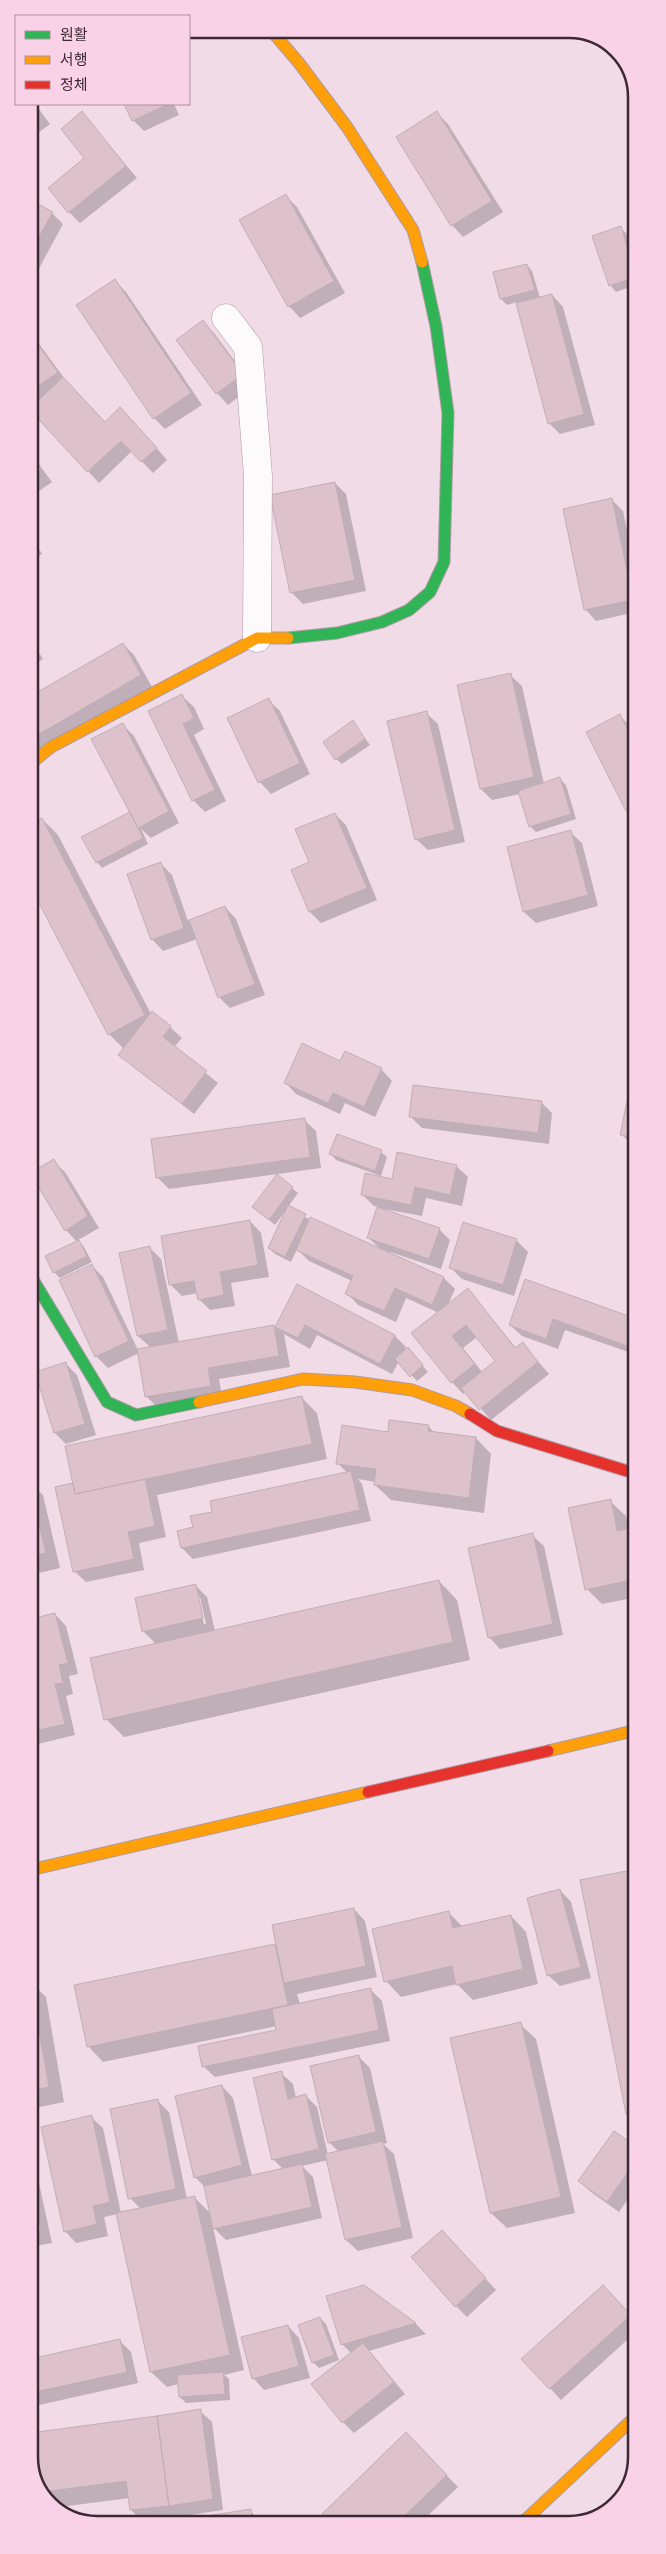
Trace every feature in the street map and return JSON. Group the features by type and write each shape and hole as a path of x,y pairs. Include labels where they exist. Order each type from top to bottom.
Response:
{"street":[{"path":"38,758 51,747 257,638 293,638 337,634 382,622 409,610 430,592 444,562 448,413 429,285 413,230 347,127 278,38"},
{"path":"226,318 248,347 258,476 257,638"},
{"path":"38,1288 107,1402 136,1415 303,1379 355,1382 412,1390 456,1406 497,1431 628,1471"},
{"path":"38,1868 628,1732"},
{"path":"530,2516 628,2423"}],"building":[{"path":"124,105 166,105 132,121"},
{"path":"82,111 126,166 68,213 48,188 84,158 61,129"},
{"path":"437,111 492,201 451,226 396,137"},
{"path":"286,194 334,281 288,307 239,220"},
{"path":"38,204 53,212 38,239"},
{"path":"621,226 628,250 628,280 609,286 592,236"},
{"path":"527,264 535,290 500,299 493,272"},
{"path":"115,279 191,393 153,419 76,305"},
{"path":"552,294 584,414 548,424 516,303"},
{"path":"203,320 243,374 216,394 176,340"},
{"path":"38,344 58,372 38,386"},
{"path":"63,377 105,422 120,407 157,448 141,462 121,441 87,472 38,419 38,401"},
{"path":"335,482 355,580 290,593 270,495"},
{"path":"612,498 628,576 628,601 584,610 563,509"},
{"path":"123,643 141,675 38,735 38,692"},
{"path":"511,673 534,777 480,789 457,685"},
{"path":"182,694 194,718 183,724 215,790 192,801 148,711"},
{"path":"269,698 300,763 258,783 227,718"},
{"path":"427,711 455,830 415,840 387,721"},
{"path":"620,714 628,730 628,810 626,811 586,732"},
{"path":"353,720 365,739 335,760 323,742"},
{"path":"123,723 169,811 138,828 91,739"},
{"path":"560,777 571,814 529,827 518,791"},
{"path":"130,812 143,838 96,863 81,837"},
{"path":"335,813 367,888 309,912 291,870 309,862 295,829"},
{"path":"42,818 145,1015 108,1035 38,901 38,820"},
{"path":"571,830 588,895 523,912 507,847"},
{"path":"161,862 184,928 151,940 127,874"},
{"path":"225,906 255,984 218,998 189,920"},
{"path":"152,1011 171,1026 163,1037 207,1071 182,1104 118,1055"},
{"path":"302,1043 340,1061 345,1051 382,1068 364,1107 333,1093 328,1103 284,1083"},
{"path":"413,1085 542,1101 538,1133 409,1117"},
{"path":"627,1101 628,1101 628,1136 620,1135"},
{"path":"305,1118 310,1157 156,1178 151,1139"},
{"path":"337,1134 382,1150 375,1171 329,1154"},
{"path":"397,1152 457,1165 450,1195 415,1187 411,1205 361,1195 365,1173 392,1179"},
{"path":"54,1159 88,1216 65,1231 38,1186 38,1168"},
{"path":"277,1174 293,1187 269,1220 252,1207"},
{"path":"288,1205 306,1214 285,1257 268,1248"},
{"path":"377,1207 440,1228 429,1259 367,1238"},
{"path":"310,1217 444,1277 432,1305 395,1288 384,1311 345,1294 353,1276 296,1250"},
{"path":"250,1220 258,1265 220,1272 224,1295 198,1300 194,1281 169,1285 161,1236"},
{"path":"463,1222 517,1239 503,1285 449,1268"},
{"path":"79,1240 87,1256 53,1273 45,1256"},
{"path":"150,1246 168,1330 137,1336 119,1253"},
{"path":"92,1264 129,1341 95,1357 59,1280"},
{"path":"525,1279 628,1316 628,1343 627,1346 553,1319 546,1339 509,1325"},
{"path":"297,1284 395,1335 380,1364 305,1325 298,1338 275,1327"},
{"path":"468,1288 515,1348 523,1342 538,1362 479,1410 461,1388 495,1361 466,1325 452,1336 475,1364 451,1383 411,1333"},
{"path":"274,1325 279,1356 208,1368 211,1386 145,1397 137,1349"},
{"path":"408,1347 423,1365 410,1377 395,1359"},
{"path":"66,1362 85,1424 54,1433 38,1382 38,1371"},
{"path":"302,1396 312,1444 75,1494 65,1446"},
{"path":"389,1420 429,1425 428,1431 476,1437 469,1498 374,1485 376,1469 336,1464 342,1425 388,1432"},
{"path":"351,1471 360,1510 181,1548 177,1531 193,1527 190,1516 212,1512 210,1501"},
{"path":"145,1479 155,1526 128,1532 134,1559 73,1572 55,1487 73,1483 75,1494"},
{"path":"611,1499 617,1531 628,1529 628,1581 585,1590 568,1508"},
{"path":"38,1521 46,1553 38,1554"},
{"path":"533,1533 553,1624 488,1638 468,1548"},
{"path":"439,1580 453,1642 104,1720 90,1658"},
{"path":"196,1584 203,1618 142,1632 135,1598"},
{"path":"55,1613 68,1663 59,1665 63,1683 55,1684 65,1724 38,1730 38,1617"},
{"path":"628,1871 628,2114 626,2114 580,1880"},
{"path":"560,1889 581,1967 547,1976 527,1898"},
{"path":"354,1908 366,1966 284,1983 272,1925"},
{"path":"449,1911 453,1928 511,1915 523,1969 456,1985 452,1966 384,1982 372,1929"},
{"path":"275,1944 288,2005 87,2047 74,1985"},
{"path":"371,1988 379,2030 202,2067 198,2046 276,2030 272,2009"},
{"path":"521,2022 561,2197 490,2213 450,2038"},
{"path":"38,2025 49,2087 38,2089"},
{"path":"359,2055 376,2132 328,2143 310,2066"},
{"path":"282,2071 288,2099 306,2094 319,2149 272,2160 253,2078"},
{"path":"222,2085 242,2165 194,2178 175,2096"},
{"path":"158,2099 176,2189 128,2199 110,2109"},
{"path":"92,2115 110,2202 93,2206 97,2224 64,2232 41,2127"},
{"path":"614,2131 628,2141 628,2172 607,2202 578,2181"},
{"path":"383,2141 402,2227 345,2240 325,2154"},
{"path":"302,2164 312,2207 213,2229 204,2186"},
{"path":"195,2196 230,2355 150,2372 116,2213"},
{"path":"38,2216 41,2231 38,2232"},
{"path":"442,2230 486,2278 455,2307 411,2257"},
{"path":"364,2285 416,2323 341,2345 326,2296"},
{"path":"603,2285 628,2312 628,2318 549,2389 521,2359"},
{"path":"320,2317 334,2355 312,2363 298,2325"},
{"path":"288,2325 299,2366 252,2379 241,2337"},
{"path":"120,2339 127,2372 38,2391 38,2357"},
{"path":"363,2343 394,2382 342,2423 311,2384"},
{"path":"223,2372 225,2394 179,2397 177,2375"},
{"path":"201,2409 213,2499 169,2506 157,2416"},
{"path":"157,2416 169,2506 130,2510 126,2481 48,2491 39,2469 38,2432"},
{"path":"406,2432 447,2475 404,2516 324,2516 322,2514"},
{"path":"251,2509 252,2516 207,2516"}],"traffic: fast":[{"path":"288,638 337,633 382,622 409,610 430,592 444,562 448,413 436,326 422,262"},
{"path":"38,1288 107,1402 136,1415 199,1402"}],"traffic: slow":[{"path":"278,38 347,127 413,230 422,262"},
{"path":"38,758 51,747 257,638 288,638"},
{"path":"199,1402 303,1379 355,1382 412,1390 456,1406 470,1414"},
{"path":"548,1751 628,1732"},
{"path":"38,1868 368,1792"},
{"path":"530,2516 628,2423"}],"traffic: jam":[{"path":"470,1414 497,1431 628,1471"},
{"path":"368,1792 548,1751"}]}
